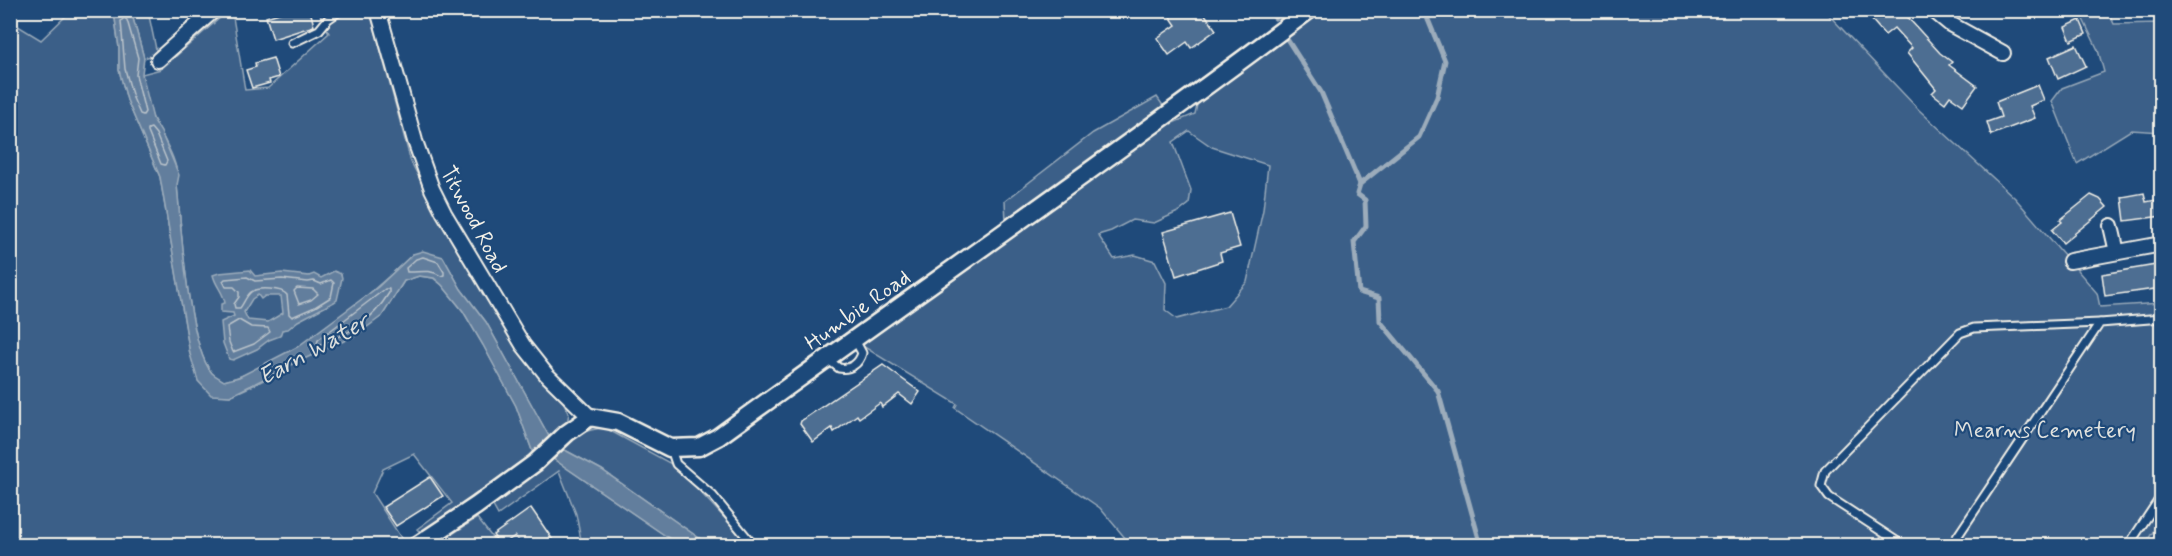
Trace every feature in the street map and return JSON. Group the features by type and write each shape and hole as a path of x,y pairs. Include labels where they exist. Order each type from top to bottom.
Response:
{"street":[{"path":"158,60 214,10"},
{"name":"Titwood Road","path":"378,10 421,160 444,213 523,345 546,374 590,417"},
{"name":"Humbie Road","path":"590,417 618,422 670,448 699,447 718,437 853,338 1083,177 1309,10"},
{"path":"1933,10 1950,24 2003,53"},
{"path":"2111,226 2117,252"},
{"path":"2070,261 2162,244"},
{"path":"416,546 535,463 567,433 590,417"}],"lane":[{"path":"292,43 319,30 328,19 341,10"},
{"path":"1904,546 1829,497 1821,486 1825,471 1960,333 1974,328 2162,318"},
{"path":"1951,546 2100,323"},
{"path":"670,448 676,464 713,496 754,546"},
{"path":"2128,546 2162,495"}],"green space":[{"path":"71,11 114,11 119,48 119,70 127,100 160,177 190,354 211,394 230,396 256,384 382,316 404,281 419,276 433,278 442,285 463,311 483,345 516,406 533,453 421,533 417,529 452,503 414,454 383,469 372,493 405,544 401,545 11,545 10,21 41,40"},
{"path":"131,11 148,11 157,54 144,58"},
{"path":"228,11 241,11 233,17 245,90 268,88 329,33 318,11 370,11 411,162 454,245 533,368 562,400 569,413 567,424 551,440 486,322 461,289 443,257 413,254 349,310 299,346 273,361 224,381 212,373 204,359 191,312 176,168 146,98 142,74 161,69"},
{"name":"Mearns Cemetery","path":"1323,11 1825,11 1919,110 2015,198 2097,293 2100,307 2161,303 2161,519 2144,546 1131,545 1100,508 955,408 957,404 861,345 1163,127 1195,114 1198,100","holes":["1189,131 1212,147 1268,165 1263,210 1247,282 1226,306 1177,319 1165,310 1166,283 1155,261 1135,255 1114,259 1098,235 1132,220 1154,223 1180,211 1189,204 1191,190 1173,142"]},
{"path":"2079,11 2108,11 2114,24 2161,23 2162,132 2131,130 2077,164 2052,101 2062,88 2104,72 2098,50"},
{"path":"1157,97 1164,107 1006,221 1005,201 1093,133"},
{"path":"605,428 677,467 747,545 709,545 602,470 561,448 582,434"},
{"path":"552,458 679,545 582,545 576,514 559,471 498,515 493,506"},
{"path":"477,518 498,545 435,545"}],"water":[{"name":"Earn Water","path":"114,11 131,11 144,58 142,74 153,119 179,175 177,185 191,312 204,359 212,373 224,381 239,377 297,347 378,287 413,254 423,251 443,257 461,289 486,322 551,440 533,453 516,406 463,311 434,278 419,276 404,281 382,316 355,336 230,396 211,395 198,381 190,354 160,177 127,100 119,70 119,48"},
{"path":"250,270 255,276 282,273 309,276 314,274 321,278 334,271 341,274 342,278 337,300 288,329 282,330 280,336 233,360 229,359 223,343 221,322 234,316 233,313 221,312 221,304 225,303 213,275","holes":["258,295 261,299 265,296 281,296 283,313 268,322 248,320 244,312 252,299"]},
{"path":"561,448 602,470 709,545 679,545 552,458"}],"building":[{"path":"289,10 310,10 314,26 273,39 266,17"},
{"path":"1176,10 1202,10 1216,30 1191,48 1187,42 1169,55 1157,38 1176,25 1169,15"},
{"path":"1863,10 1901,10 1940,53 1952,62 1949,65 1977,86 1963,105 1950,96 1945,103 1932,93 1936,89 1907,53 1912,48 1894,28 1885,35"},
{"path":"2080,20 2086,34 2071,41 2065,27"},
{"path":"2076,45 2086,66 2058,79 2049,57"},
{"path":"273,58 279,77 269,80 270,83 252,88 246,70 256,67 255,63"},
{"path":"2038,85 2044,100 2030,106 2035,118 1991,135 1987,122 2001,117 1996,102"},
{"path":"2144,193 2146,202 2162,199 2162,216 2125,221 2122,197"},
{"path":"2091,195 2100,199 2107,207 2063,243 2052,230 2062,222 2060,220"},
{"path":"1230,213 1240,247 1220,253 1222,261 1176,276 1163,232"},
{"path":"2162,264 2162,288 2105,296 2102,274"},
{"path":"883,365 920,392 912,404 899,394 882,407 880,403 859,418 857,415 834,432 832,428 813,442 800,424 801,421"},
{"path":"430,477 443,496 396,526 383,507"},
{"path":"531,508 557,546 522,546 515,536 500,546 493,535"}],"waterway":[{"path":"1270,10 1275,18"},
{"path":"1424,10 1445,61 1437,97 1419,137 1360,184 1357,194 1365,200 1366,226 1354,242 1359,292 1379,298 1380,321 1438,391 1481,546"},
{"path":"1287,39 1321,92 1360,184"}]}
